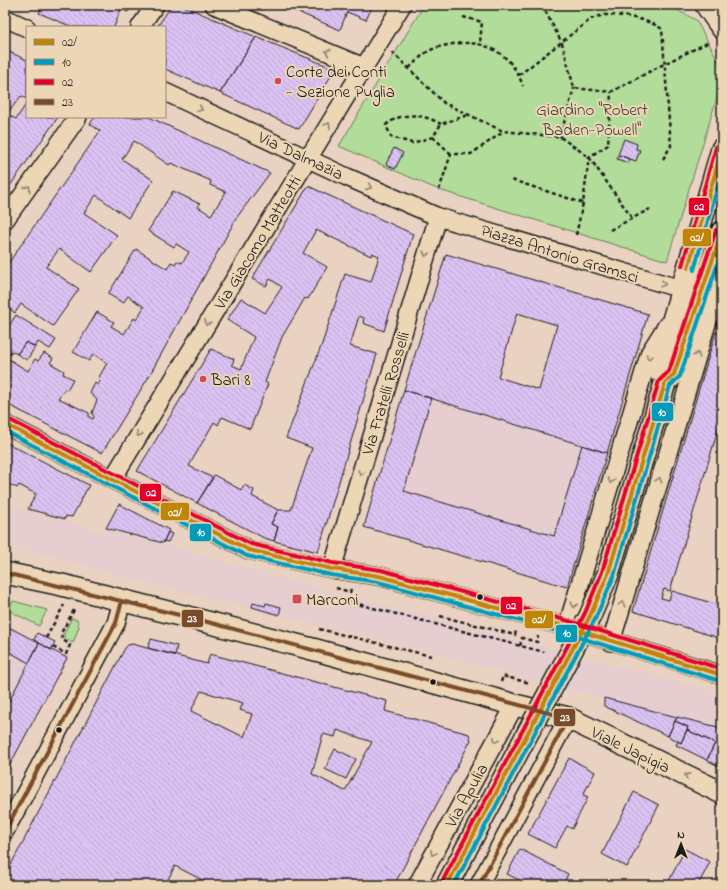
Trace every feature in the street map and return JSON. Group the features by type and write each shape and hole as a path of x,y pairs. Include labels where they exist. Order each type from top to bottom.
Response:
{"main road":[{"path":"706,5 722,11"},
{"path":"706,5 718,34"},
{"path":"666,375 675,311 722,149"},
{"path":"447,885 590,616 608,574 666,375 720,238"},
{"name":"Viale Japigia","path":"5,573 316,650 515,705 568,718 722,793"}],"street":[{"path":"141,26 155,5"},
{"path":"214,5 364,67"},
{"name":"Via Giacomo Matteotti","path":"112,478 402,5"},
{"path":"5,18 26,28"},
{"name":"Via Dalmazia","path":"166,92 308,159 438,217"},
{"path":"5,220 77,118"},
{"name":"Piazza Antonio Gramsci","path":"438,217 681,289"},
{"name":"Via Fratelli Rosselli","path":"332,569 438,217"},
{"path":"611,642 718,302 720,238"},
{"path":"574,630 650,352 675,311"},
{"path":"5,424 249,550 332,569 379,576 574,630 722,675"},
{"path":"5,831 116,624 122,601"},
{"name":"Via Apulia","path":"417,885 515,705"},
{"path":"479,885 568,718"}],"path":[{"path":"542,5 562,43 574,88 560,137"},
{"path":"519,75 591,19 605,15 644,20 662,29 671,146 664,159"},
{"path":"463,17 482,22 480,43"},
{"path":"574,88 611,92 718,34"},
{"path":"409,68 433,49 457,43 480,43 505,57 519,75 523,86"},
{"path":"392,52 444,103 503,132 560,137 589,157 632,218"},
{"path":"589,157 608,145 611,92"},
{"path":"442,124 428,117 412,115 394,118 386,125 391,137 412,143 433,137 442,124 468,115"},
{"path":"433,137 451,154 471,154 503,132"},
{"path":"440,190 451,154"},
{"path":"576,235 583,203 589,157"},
{"path":"512,180 583,203"},
{"path":"610,230 650,209"},
{"path":"346,601 544,652"},
{"path":"46,638 64,604"},
{"path":"52,647 66,654 70,645 62,639 61,633 74,610"},
{"path":"440,616 515,635 516,630"},
{"path":"520,646 523,632"},
{"path":"335,633 431,656"},
{"path":"522,638 537,642 538,636"}],"shaded area":[{"path":"404,390 607,453 567,587 364,527"},
{"path":"5,506 72,522 94,531 105,530 190,551 238,567 722,694 722,730 340,628 339,630 170,588 5,543"},
{"path":"5,625 67,658 5,774"}],"green space":[{"name":"Giardino \"Robert Baden-Powell\"","path":"424,5 659,5 679,11 696,20 720,64 722,81 667,261 439,190 339,146"},
{"path":"13,601 47,610 39,626 8,610"},
{"path":"72,618 77,620 79,627 73,643 64,638 64,633"}],"building":[{"path":"43,5 131,5 128,12 121,9 114,26 70,26 39,13"},
{"path":"172,5 181,5 256,37 220,93 166,69 166,26 158,26"},
{"path":"281,5 373,5 366,20 347,12 340,30"},
{"name":"Corte dei Conti - Sezione Puglia","path":"256,37 335,69 299,129 220,93"},
{"path":"5,50 26,60 26,98 21,96 7,114 16,119 26,104 26,118 57,118 5,193 5,90 7,87 5,86"},
{"path":"94,118 151,118 270,173 237,217 148,378 102,453 5,403 5,332 16,315 56,340 50,349 38,342 35,347 26,342 17,354 11,351 7,358 28,371 35,359 38,361 44,353 53,358 50,363 64,371 63,374 73,379 67,390 65,389 58,398 89,413 89,417 93,419 94,417 92,413 97,400 90,393 95,383 98,385 100,381 98,379 107,363 93,354 89,361 73,352 97,312 114,322 111,326 124,334 134,318 136,320 144,307 128,296 123,303 108,294 136,249 167,269 171,262 175,264 177,261 182,263 189,252 176,244 174,247 148,231 173,191 200,204 198,207 211,215 226,192 210,185 211,181 171,163 169,165 134,141 122,159 153,180 128,218 96,195 84,213 117,235 91,272 59,249 46,267 79,289 53,326 21,304 15,313 5,305 5,268 100,131 90,124"},
{"path":"624,139 637,144 636,149 640,150 636,161 618,155"},
{"path":"394,148 403,153 395,169 386,164"},
{"path":"619,155 630,159 628,163 617,159"},
{"path":"308,186 413,234 384,331 363,323 364,318 359,316 350,346 377,354 318,552 274,541 278,527 271,524 278,510 291,510 312,448 286,438 322,344 345,274 371,282 379,256 372,253 371,256 316,230 303,253 327,267 308,299 305,298 282,337 265,382 268,384 250,429 222,417 218,425 214,422 189,466 213,478 197,503 137,471 211,349 234,359 232,365 241,369 254,337 227,320 241,298 265,313 282,287 270,279 266,286 252,279"},
{"path":"446,254 648,314 607,453 404,390","holes":["517,313 557,325 539,390 498,377"]},
{"path":"716,332 722,334 722,416 670,591 664,589 661,598 669,600 672,591 722,606 722,639 633,611"},
{"path":"26,342 35,347 27,360 17,354"},
{"path":"404,390 431,398 404,491 554,536 582,445 607,453 567,587 364,527"},
{"path":"5,442 89,485 72,517 66,516 65,519 28,509 36,494 19,485 17,488 5,482"},
{"path":"214,475 241,490 244,485 254,490 252,496 278,510 271,524 278,527 274,541 264,538 197,503"},
{"path":"119,504 169,530 163,543 106,528"},
{"path":"168,532 172,534 168,542 164,541"},
{"path":"253,603 265,606 266,603 281,607 279,615 252,607"},
{"path":"5,625 39,643 29,663 6,650 5,653"},
{"path":"37,633 55,642 51,650 34,640"},
{"path":"151,639 177,646 175,655 148,648"},
{"path":"39,643 67,658 5,774 5,709"},
{"path":"132,644 207,664 210,654 387,701 385,711 469,734 471,740 394,885 212,885 175,866 165,885 5,885 5,876 125,648","holes":["201,691 243,703 240,710 252,714 244,737 191,711","337,730 372,742 345,791 312,774 323,734 335,737"]},
{"path":"604,698 677,717 668,736 604,706"},
{"path":"677,717 722,728 722,768 707,760 715,743 687,730 688,727 675,721"},
{"path":"675,721 688,727 681,743 668,736"},
{"path":"687,730 715,743 707,760 676,745 678,741 681,743"},
{"path":"335,749 356,759 346,779 325,769"},
{"path":"569,758 595,772 583,795 588,797 572,829 567,826 555,848 528,834"},
{"path":"634,792 659,805 627,867 602,854"},
{"path":"520,849 568,874 563,885 529,885 507,874"},
{"path":"685,849 710,862 698,885 667,885"}],"transit line":[{"name":"02","path":"682,266 716,147"},
{"name":"02/","path":"688,268 722,149"},
{"name":"10","path":"694,270 722,171"},
{"name":"02","path":"442,882 585,613 602,572 659,381 669,371 716,230"},
{"name":"02/","path":"447,885 590,616 608,574 665,383 674,374 722,232"},
{"name":"10","path":"454,885 595,619 614,576 670,386 680,376 722,251"},
{"name":"02","path":"8,419 251,544 333,563 381,570 569,621 722,669"},
{"name":"02/","path":"5,424 249,550 332,569 379,576 567,627 722,675"},
{"name":"10","path":"5,431 247,556 331,575 378,582 565,633 720,681"},
{"name":"23","path":"5,573 200,620 568,718 479,885"},
{"name":"23","path":"5,831 116,623 122,601"}],"place":[{"name":"Corte dei Conti - Sezione Puglia","path":"278,81"},
{"name":"Bari 8","path":"203,379"},
{"name":"Marconi","path":"297,599"}]}
